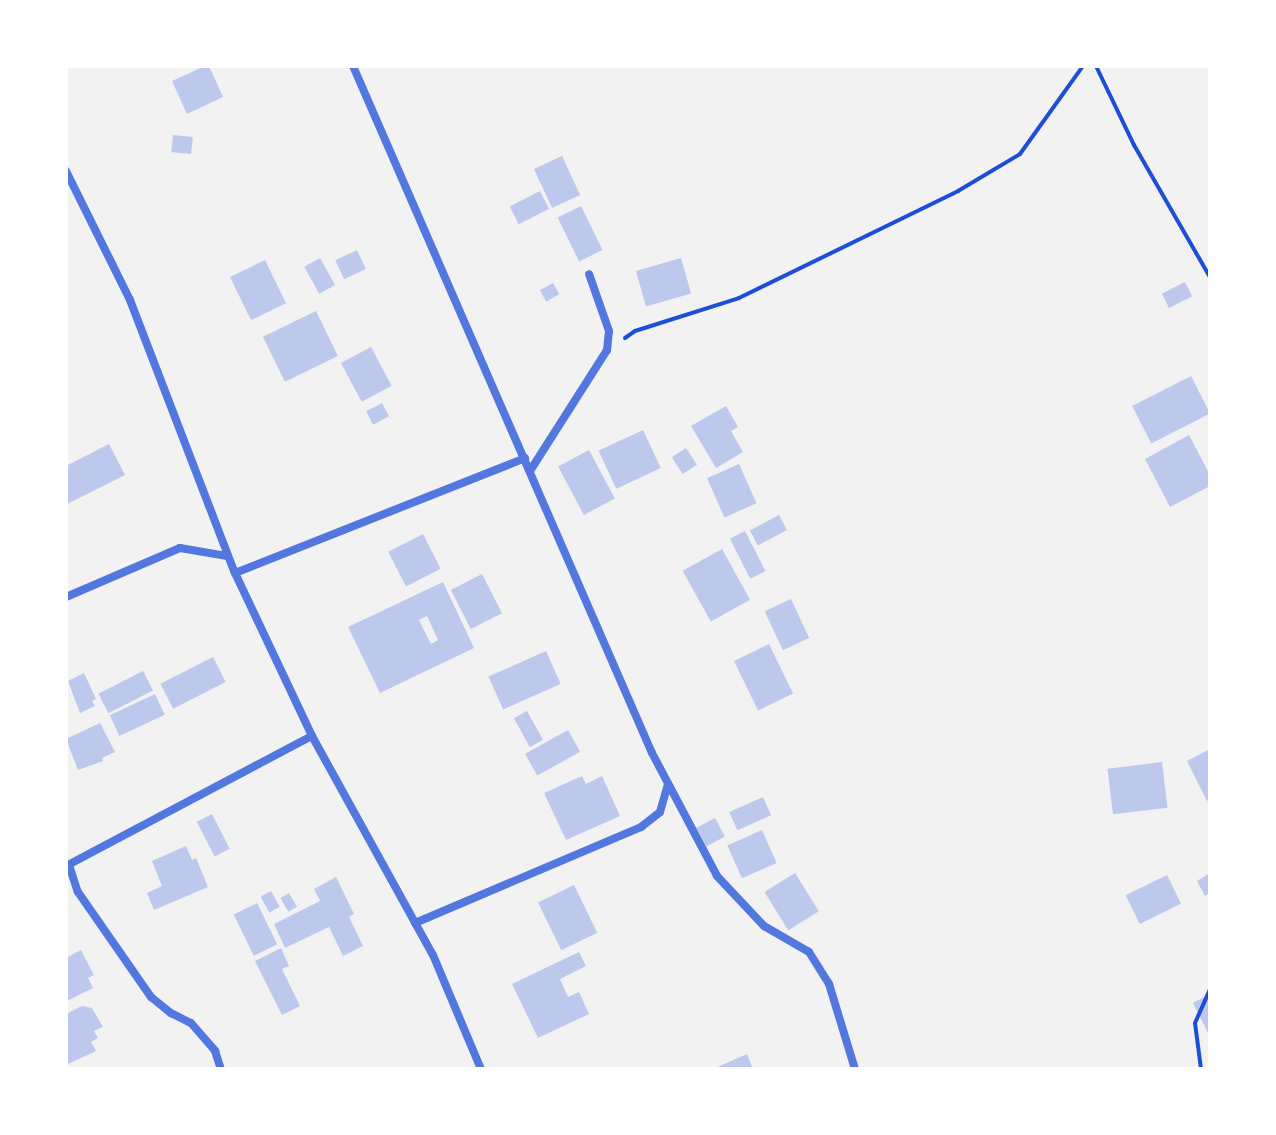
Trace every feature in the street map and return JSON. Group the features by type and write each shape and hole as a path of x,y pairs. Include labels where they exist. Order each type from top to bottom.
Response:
{"street":[{"path":"353,66 668,783 717,876 764,926 809,952 829,984 855,1069"},
{"path":"66,171 130,300 227,556 312,736 433,955 481,1069"},
{"path":"530,471 607,350 609,331 589,274"},
{"path":"235,573 525,458"},
{"path":"66,597 180,548 227,556"},
{"path":"221,1069 215,1051 191,1023 171,1013 151,997 78,892 67,866 312,736"},
{"path":"415,923 641,827 660,812 668,783"}],"path":[{"path":"607,350 635,331 739,298 958,191 1020,154 1083,66"},
{"path":"1096,66 1134,145 1210,277"},
{"path":"1201,1069 1195,1023 1210,990"}],"building":[{"path":"209,66 223,97 187,114 172,81"},
{"path":"173,135 193,137 191,154 171,152"},
{"path":"562,156 580,195 552,208 534,169"},
{"path":"540,191 549,209 519,224 510,206"},
{"path":"581,206 602,250 579,261 558,217"},
{"path":"357,250 366,269 344,279 335,260"},
{"path":"320,258 335,285 319,294 304,267"},
{"path":"681,258 691,294 646,307 636,271"},
{"path":"265,260 286,303 251,320 230,277"},
{"path":"1185,282 1192,296 1169,308 1162,294"},
{"path":"553,283 559,294 546,302 540,290"},
{"path":"316,311 338,356 285,382 263,337"},
{"path":"371,347 392,386 362,402 341,363"},
{"path":"1191,376 1210,413 1151,443 1132,406"},
{"path":"382,403 389,416 373,425 366,411"},
{"path":"726,406 738,427 731,431 743,452 716,468 691,426"},
{"path":"643,430 661,468 616,489 599,451"},
{"path":"1189,435 1210,475 1210,486 1170,507 1145,459"},
{"path":"109,444 125,475 67,504 66,466"},
{"path":"686,448 697,465 683,474 672,457"},
{"path":"589,450 615,499 584,515 558,466"},
{"path":"739,464 756,503 725,518 707,478"},
{"path":"779,515 787,530 758,546 750,530"},
{"path":"745,531 765,571 750,579 730,539"},
{"path":"423,534 441,569 406,586 388,552"},
{"path":"722,549 750,600 711,622 683,571"},
{"path":"482,574 502,613 471,629 451,590"},
{"path":"443,582 474,648 380,693 348,627","holes":["427,616 438,640 431,644 419,620"]},
{"path":"791,599 809,638 783,650 765,611"},
{"path":"769,644 793,693 758,711 734,661"},
{"path":"546,651 561,684 503,710 488,677"},
{"path":"213,657 226,682 173,709 160,684"},
{"path":"143,671 153,691 108,713 98,694"},
{"path":"84,673 96,699 92,701 95,706 80,713 68,681"},
{"path":"155,694 165,715 119,736 110,715"},
{"path":"527,711 543,740 530,747 514,718"},
{"path":"100,723 115,752 102,758 103,761 78,770 66,739"},
{"path":"568,730 580,752 537,776 525,754"},
{"path":"1210,749 1210,799 1207,801 1187,761"},
{"path":"1162,762 1168,808 1113,814 1107,769"},
{"path":"582,776 586,784 602,776 620,816 566,840 544,793"},
{"path":"763,797 771,815 737,830 729,812"},
{"path":"212,814 230,849 215,856 197,822"},
{"path":"715,818 725,837 706,846 696,828"},
{"path":"762,830 777,863 742,878 727,845"},
{"path":"186,846 192,860 196,858 208,887 154,910 147,893 162,886 152,861"},
{"path":"795,873 819,911 788,930 764,892"},
{"path":"1210,873 1210,893 1205,896 1197,881"},
{"path":"1167,875 1181,904 1140,924 1126,895"},
{"path":"336,877 354,914 349,917 363,946 343,956 329,927 285,948 274,924 320,901 314,889"},
{"path":"574,885 597,933 561,950 538,903"},
{"path":"271,891 280,907 269,913 261,897"},
{"path":"289,893 297,907 288,912 280,898"},
{"path":"257,903 277,944 254,956 234,914"},
{"path":"281,948 289,966 282,969 300,1006 282,1015 255,961"},
{"path":"81,950 94,975 88,978 93,988 67,1001 66,958"},
{"path":"579,952 586,966 560,979 568,997 579,992 589,1014 538,1038 512,984"},
{"path":"1210,994 1210,1037 1193,1003"},
{"path":"82,1006 92,1008 103,1027 94,1031 98,1038 91,1042 96,1051 66,1065 66,1014"},
{"path":"747,1054 753,1069 713,1069"}]}
